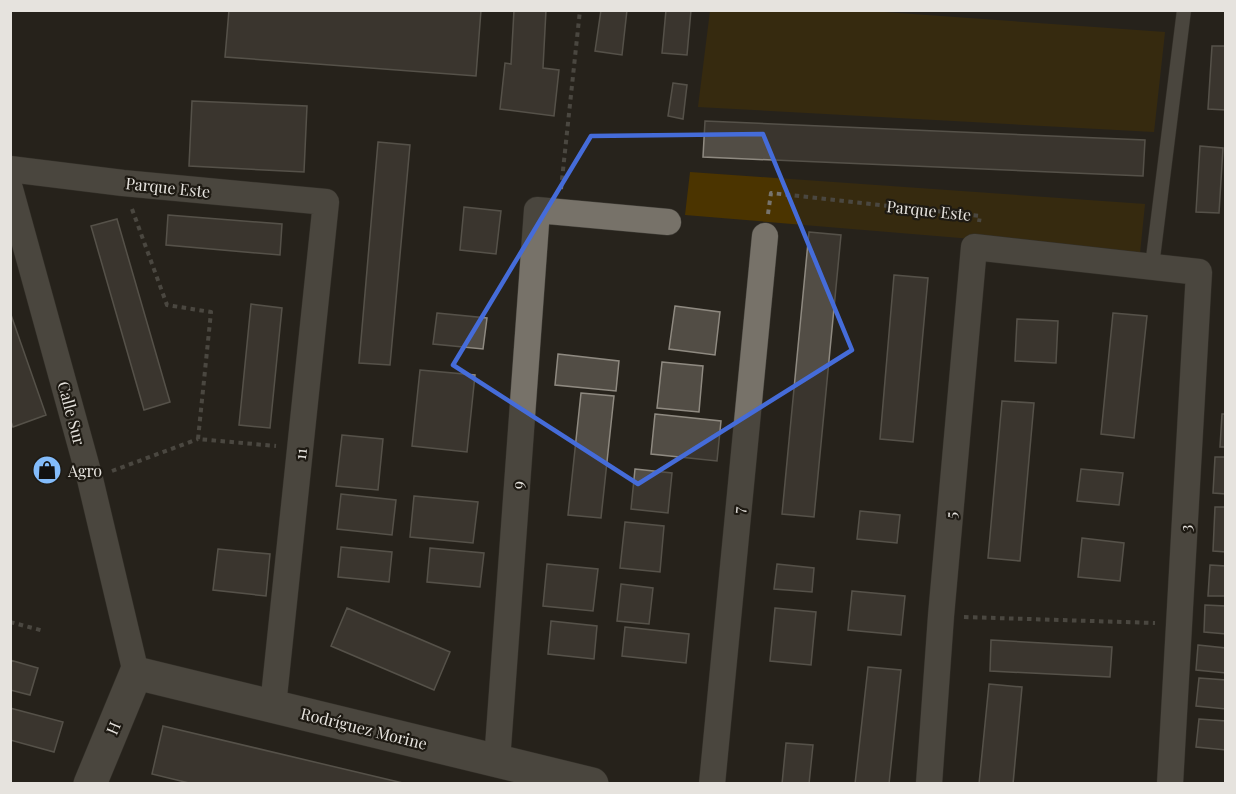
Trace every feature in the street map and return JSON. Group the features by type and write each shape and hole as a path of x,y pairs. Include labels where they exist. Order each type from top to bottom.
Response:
{"street":[{"name":"Parque Este","path":"10,169 123,183 326,202"},
{"name":"Calle Sur","path":"10,189 90,479 136,673"},
{"name":"11","path":"273,706 326,202"},
{"path":"537,210 668,222"},
{"name":"9","path":"497,761 537,210"},
{"name":"7","path":"712,783 765,236"},
{"name":"Parque Este","path":"974,247 1199,272"},
{"name":"5","path":"929,783 941,616 974,247"},
{"name":"3","path":"1170,783 1199,272"},
{"name":"Rodríguez Morine","path":"136,673 592,783"},
{"name":"H","path":"90,783 136,673"}],"lane":[{"path":"1152,266 1184,10"}],"path":[{"path":"537,210 561,192 580,10"},
{"path":"123,183 166,305 211,312 198,439"},
{"name":"Parque Este","path":"765,236 771,193 980,216 974,247"},
{"path":"90,479 198,439 300,448"},
{"path":"941,616 1180,624"},
{"path":"10,622 45,631"}],"highlighted area":[{"path":"763,134 852,350 638,484 453,365 591,136"}],"shaded area":[{"path":"710,11 870,11 1165,32 1154,132 698,107"},
{"path":"690,172 1145,204 1140,253 685,215"}],"building":[{"path":"229,10 481,10 476,76 225,57"},
{"path":"514,10 546,10 543,68 559,70 554,116 500,109 505,63 511,64"},
{"path":"601,10 627,10 622,55 595,51"},
{"path":"666,10 691,10 687,55 662,53"},
{"path":"1212,46 1226,46 1226,110 1208,109"},
{"path":"673,83 687,85 683,119 668,116"},
{"path":"192,101 307,106 304,172 189,166"},
{"path":"705,121 1145,140 1143,176 703,157"},
{"path":"378,142 410,145 390,365 359,363"},
{"path":"1200,146 1223,148 1219,213 1196,212"},
{"path":"464,207 501,211 496,254 460,250"},
{"path":"168,215 282,224 280,255 166,245"},
{"path":"117,219 170,402 144,410 91,226"},
{"path":"809,232 841,235 814,517 782,514"},
{"path":"894,275 928,278 913,442 880,439"},
{"path":"251,304 282,308 270,428 239,425"},
{"path":"675,306 720,312 715,355 669,349"},
{"path":"10,312 46,415 13,427 10,419"},
{"path":"437,313 487,318 483,349 433,344"},
{"path":"1113,313 1147,316 1134,438 1101,434"},
{"path":"1017,319 1058,321 1056,363 1015,361"},
{"path":"558,354 619,361 616,391 555,385"},
{"path":"662,362 703,366 699,412 657,408"},
{"path":"420,370 475,375 467,452 412,446"},
{"path":"581,393 614,396 601,518 568,515"},
{"path":"1002,401 1034,403 1020,561 988,558"},
{"path":"655,414 721,421 717,461 651,454"},
{"path":"1222,414 1226,414 1226,447 1220,447"},
{"path":"342,435 383,439 378,490 336,486"},
{"path":"1215,457 1226,457 1226,494 1213,493"},
{"path":"635,469 672,473 668,513 631,509"},
{"path":"1081,469 1123,473 1119,505 1077,501"},
{"path":"341,494 396,500 392,535 337,529"},
{"path":"414,496 478,502 473,543 410,537"},
{"path":"1215,507 1226,507 1226,552 1213,551"},
{"path":"860,511 900,515 897,543 857,539"},
{"path":"625,522 664,526 660,572 620,568"},
{"path":"1082,538 1124,543 1120,581 1078,577"},
{"path":"341,547 392,552 389,582 338,577"},
{"path":"430,548 484,553 480,587 427,582"},
{"path":"218,549 270,554 266,596 213,590"},
{"path":"547,564 598,569 593,611 543,606"},
{"path":"777,564 814,568 812,592 774,589"},
{"path":"1210,565 1226,566 1226,596 1208,596"},
{"path":"621,584 653,588 649,624 617,621"},
{"path":"852,591 905,596 901,635 848,630"},
{"path":"1205,605 1226,606 1226,634 1204,632"},
{"path":"347,608 450,652 434,690 331,646"},
{"path":"775,608 816,612 811,665 770,661"},
{"path":"551,621 597,626 594,659 548,654"},
{"path":"625,627 689,634 686,663 622,656"},
{"path":"991,640 1112,647 1110,677 990,671"},
{"path":"1198,645 1226,648 1226,673 1196,670"},
{"path":"10,660 38,668 30,695 10,690"},
{"path":"868,667 901,670 889,784 855,784"},
{"path":"1199,678 1226,680 1226,709 1196,706"},
{"path":"989,684 1022,687 1013,784 979,784"},
{"path":"10,708 63,722 54,752 10,740"},
{"path":"1199,719 1226,721 1226,750 1196,747"},
{"path":"163,726 407,784 193,784 152,774"},
{"path":"786,743 813,745 809,784 782,784"}],"place":[{"name":"Agro","path":"47,470"}]}
